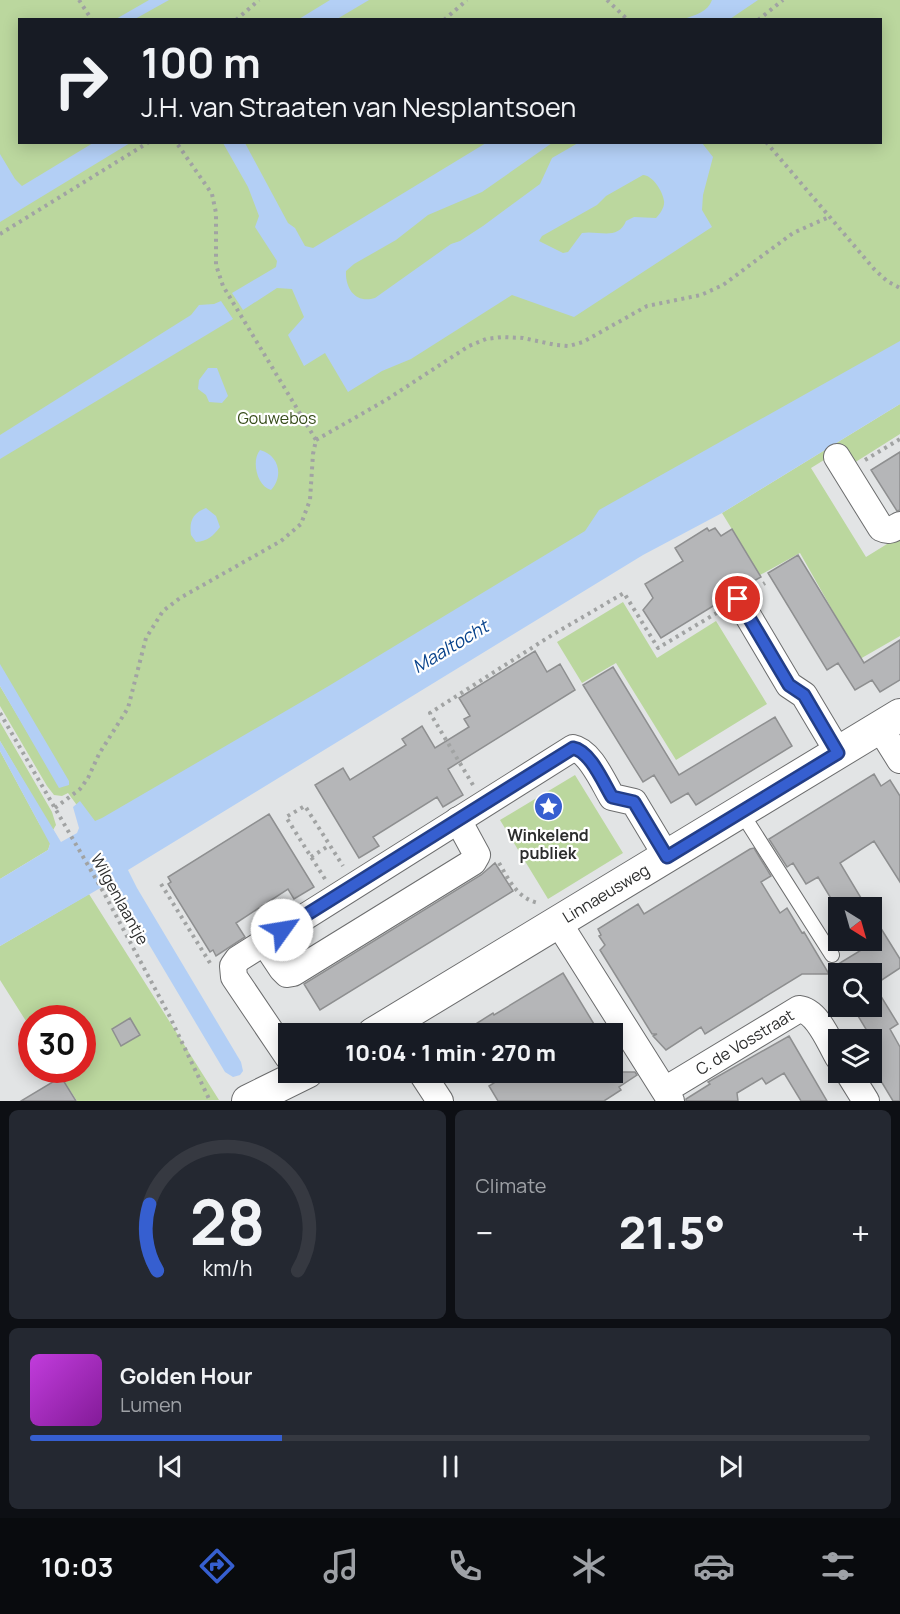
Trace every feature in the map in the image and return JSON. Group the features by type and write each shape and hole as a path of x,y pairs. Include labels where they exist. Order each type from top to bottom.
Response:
{"street":[{"path":"842,465 881,528 891,530 900,525"},
{"path":"738,599 789,685 804,695 838,753"},
{"path":"890,722 900,760"},
{"name":"Linnaeusweg","path":"397,1023 596,898 890,722"},
{"path":"278,1040 234,977 233,966 238,958 573,748 586,755 612,797 634,802 667,857"},
{"path":"264,942 282,969 287,974 293,973 474,862 477,855 475,849 458,820"},
{"path":"558,922 668,1095"},
{"name":"C. de Vosstraat","path":"668,1095 799,1009 814,1016 828,1040"},
{"path":"248,1101 278,1083"},
{"path":"428,1083 440,1101"},
{"path":"855,1083 866,1101"}],"lane":[{"path":"741,812 832,955"}],"path":[{"path":"79,0 91,18"},
{"path":"239,18 258,0"},
{"path":"446,18 466,0"},
{"path":"607,0 626,18"},
{"path":"761,18 783,0"},
{"path":"0,234 146,144"},
{"path":"55,808 80,789 128,708 146,638 163,611 180,598 281,541 301,524 310,500 316,440 223,286 216,265 216,213 212,194 177,144"},
{"path":"768,144 874,269 886,281 900,288"},
{"path":"316,440 386,400 477,343 502,337 568,346 584,342 647,306 701,295 723,285 793,234 829,217"},
{"path":"842,465 900,439"},
{"path":"484,803 430,713 552,635 624,593 658,648 765,583"},
{"name":"Wilgenlaantje","path":"0,713 104,892 169,1015 210,1101"},
{"path":"305,806 330,846 345,891 311,857 286,817 305,806"},
{"path":"311,857 330,846"},
{"path":"493,853 518,893 528,900 543,904 558,922"},
{"path":"161,884 208,962 234,977"}],"green space":[{"name":"Gouwebos","path":"0,0 900,0 900,362 106,845 68,793 62,796 54,795 47,786 0,706 0,686 61,789 0,677"},
{"path":"900,404 900,434 854,463 845,447 811,468 866,557 900,536 900,636 860,659 800,553 760,575 722,513"},
{"path":"623,602 657,658 716,621 767,704 676,760 616,663 582,683 557,642"},
{"path":"0,722 52,812 56,825 53,830 59,840 50,844 48,850 0,879 0,751 40,825 47,821 0,741"},
{"path":"575,775 623,853 548,899 500,820"},
{"path":"89,894 219,1100 77,1101 65,1083 96,1083 96,1005 18,1005 18,1008 0,980 0,946"}],"water":[{"path":"149,0 169,0 137,18 118,18"},
{"path":"330,0 369,0 339,18 301,18"},
{"path":"712,0 758,0 731,18 687,18 704,10"},
{"path":"91,144 128,144 0,222 0,154 15,179 22,186"},
{"path":"224,144 246,144 288,223 295,228 305,246 313,248 484,144 551,144 482,192 428,215 396,240 354,264 346,271 347,284 357,297 368,299 375,298 451,244 483,226 540,184 552,158 576,144 703,144 713,157 703,195 702,210 712,227 574,317 512,295 411,359 382,371 348,392 325,353 304,366 288,335 304,317 292,289 277,288 243,310 232,293 276,267 277,261 255,227 259,216 248,187","holes":["643,175 650,178 662,193 664,203 656,218 634,217 613,233 582,233 568,252 563,253 539,241 542,236 597,205 606,196"]},
{"path":"221,301 233,319 0,459 0,435 191,315 199,305"},
{"name":"Maaltocht","path":"900,341 900,404 722,513 643,555 128,870 241,1062 243,1071 240,1075 233,1077 225,1072 113,884 109,883 0,946 0,879 48,850 50,844 0,751 0,741 61,842 77,833 79,828 73,807 80,801 95,821 102,818 327,687 585,531 599,510"},
{"path":"208,368 217,368 228,396 222,403 209,402 206,395 198,389 199,380"},
{"path":"260,450 272,456 278,467 277,479 271,490 262,484 257,473 256,460"},
{"path":"206,508 216,516 220,527 210,538 196,542 191,535 191,522 198,512"},
{"path":"0,664 69,781 69,785 59,788 0,686"}],"building":[{"path":"900,452 900,510 897,511 871,470"},
{"path":"707,528 709,531 715,528 721,536 732,529 761,577 745,586 737,584 730,586 723,600 661,638 643,610 653,598 645,584 683,561 675,548"},
{"path":"798,555 864,663 900,640 900,680 880,692 872,680 855,690 838,663 827,670 768,573"},
{"path":"535,651 547,672 560,664 575,690 448,769 463,795 443,807 437,797 373,837 379,846 359,858 315,785 343,768 350,780 406,745 402,739 422,726 435,748 469,727 464,719 470,716 459,698"},
{"path":"613,667 679,775 775,717 792,746 696,805 688,793 671,803 654,775 643,782 583,685"},
{"path":"874,774 881,786 890,780 900,796 900,882 874,841 840,863 860,897 830,897 818,877 806,884 793,863 787,867 769,839"},
{"path":"269,814 314,887 294,899 288,889 236,923 245,937 216,956 213,950 210,952 168,884 171,882 168,877"},
{"path":"754,848 771,876 761,882 780,913 787,908 828,974 802,974 705,1034 701,1027 666,1050 653,1036 657,1034 652,1034 600,950 605,945 599,936 601,935 598,929 638,904 644,914"},
{"path":"495,863 513,891 320,1010 304,984 481,875"},
{"path":"882,930 900,959 900,968 882,980 882,963 840,963 860,951 882,951"},
{"path":"563,973 593,1023 477,1023 493,1013 494,1015"},
{"path":"882,998 898,1024 890,1029 900,1047 900,1101 893,1101 882,1083 882,1029 866,1029 859,1017 882,1017"},
{"path":"130,1018 140,1035 121,1046 112,1029"},
{"path":"789,1036 827,1101 801,1101 784,1073 766,1084 762,1078 737,1093 738,1101 686,1101 710,1084 708,1082"},
{"path":"623,1072 635,1072 637,1075 619,1087 621,1090 604,1101 498,1101 489,1086 494,1083 623,1083"},
{"path":"51,1083 65,1083 76,1101 21,1101"}],"place":[{"name":"Winkelend publiek","path":"548,807"}],"route":[{"path":"282,930 573,748 586,755 612,797 634,802 667,857 838,753 804,695 789,685 738,599"}]}
